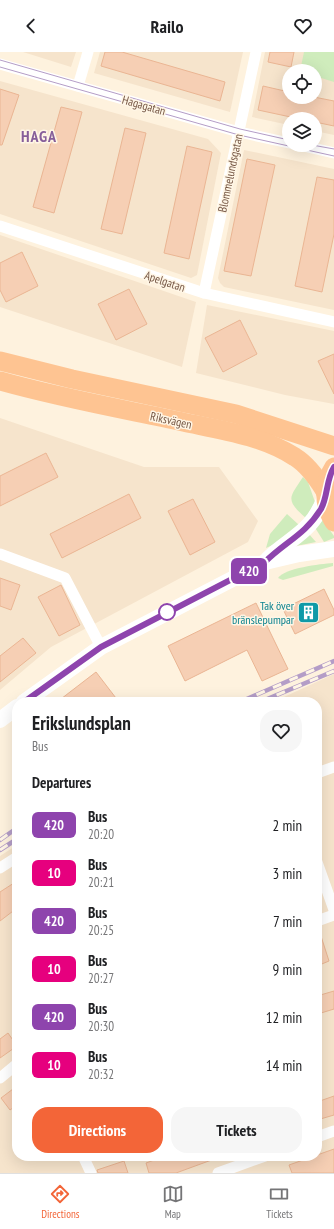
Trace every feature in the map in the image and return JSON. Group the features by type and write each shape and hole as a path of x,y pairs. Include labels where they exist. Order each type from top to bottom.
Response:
{"highway":[{"name":"Riksvägen","path":"0,361 65,377 236,414 334,446"},
{"name":"Riksvägen","path":"0,381 68,398 230,432 262,441 297,458 316,476 325,494 329,514 334,522"},
{"path":"325,494 330,473 334,468"}],"main road":[{"path":"31,697 101,647 265,562 307,528 322,507 325,494"},
{"path":"265,562 298,554 334,550"},
{"path":"0,720 12,711"}],"street":[{"path":"78,86 88,52"},
{"name":"Blommelundsgatan","path":"204,293 240,132 256,52"},
{"name":"Hagagatan","path":"0,64 240,132 282,141"},
{"path":"322,150 334,153"},
{"name":"Apelgatan","path":"0,226 204,293 334,322"},
{"path":"0,554 65,578 101,647"},
{"path":"322,771 334,767"},
{"path":"0,868 12,860"},
{"path":"322,876 334,910"},
{"path":"322,919 334,915"},
{"path":"0,1078 12,1068"},
{"path":"322,1135 334,1131"},
{"path":"85,1161 91,1173"},
{"path":"218,1173 251,1161"}],"shaded area":[{"path":"23,52 76,52 71,67"},
{"path":"100,52 243,52 230,112 94,73"},
{"path":"265,52 334,52 334,135 322,132 322,112 282,112 282,123 252,117"},
{"path":"0,81 208,139 221,153 197,275 191,278 0,214"},
{"path":"244,150 334,169 334,310 224,287 220,283 218,278"},
{"path":"0,235 196,302 182,367 0,307"},
{"path":"207,305 334,331 334,404 285,395 196,373"},
{"path":"0,418 144,467 219,467 258,521 248,542 51,647 0,690"},
{"path":"334,674 334,1173 0,1173 0,856 12,848 12,1161 322,1161 322,697 284,697"}],"green space":[{"path":"304,52 334,52 334,82 322,78 322,64 301,64"},
{"path":"303,477 308,482 315,502 306,518 295,507 291,499 292,494"},
{"path":"287,514 299,525 279,542 266,548 270,534"},
{"path":"322,519 334,536 334,538 324,542 314,526"},
{"path":"308,533 316,542 291,547"},
{"path":"333,563 333,566 283,580 278,578 295,569"}],"building":[{"path":"105,52 122,52 225,82 220,101 101,66"},
{"path":"270,52 294,52 292,64 282,65 268,62"},
{"path":"263,86 282,90 282,104 322,104 322,99 334,101 334,126 322,123 322,112 282,112 282,115 258,110"},
{"path":"0,89 19,95 2,145 0,145"},
{"path":"61,107 82,112 54,213 33,207"},
{"path":"125,128 146,133 122,234 101,229"},
{"path":"187,146 212,152 189,259 164,253"},
{"path":"247,159 275,165 251,276 224,271"},
{"path":"317,177 334,180 334,234 322,292 295,286"},
{"path":"22,252 38,286 6,302 0,290 0,263"},
{"path":"129,289 147,324 116,340 98,304"},
{"path":"240,320 257,354 223,372 205,338"},
{"path":"334,354 334,394 318,361"},
{"path":"46,453 58,477 0,506 0,476"},
{"path":"129,494 141,518 62,558 50,534"},
{"path":"193,499 215,542 190,555 168,511"},
{"path":"0,578 20,585 11,610 0,606"},
{"path":"61,585 80,625 59,636 38,597"},
{"name":"Tak över bränslepumpar","path":"324,589 334,610 334,615 295,634 283,609"},
{"path":"256,603 288,669 262,681 247,650 185,681 168,646"},
{"path":"23,638 36,653 0,682 0,656"},
{"path":"96,672 115,697 64,697"},
{"path":"12,884 12,912 0,921 0,892"},
{"path":"322,939 329,961 322,964"},
{"path":"334,991 334,1009 322,1013 322,995"},
{"path":"8,1033 12,1039 12,1050 0,1058 0,1039"},
{"path":"12,1090 12,1109 10,1110 1,1098"},
{"path":"334,1096 334,1115 322,1119 322,1100"},
{"path":"334,1149 334,1173 292,1173 289,1165 300,1161 322,1161 322,1153"},
{"path":"124,1161 128,1173 98,1173 97,1170"},
{"path":"151,1161 209,1161 176,1173 149,1173 146,1163"}],"tram line":[{"path":"0,60 240,129 282,138"},
{"path":"0,67 239,135 334,156"},
{"path":"322,147 334,149"}],"railway":[{"path":"251,697 334,661"},
{"path":"272,697 334,671"},
{"path":"0,840 12,832"},
{"path":"0,850 12,842"}],"bus line":[{"name":"420","path":"31,697 101,647 265,562 274,553 297,538 307,528 322,507 330,473 334,467"}],"place":[{"name":"Tak över bränslepumpar","path":"309,612"}],"district":[{"name":"HAGA","path":"39,136"}]}
